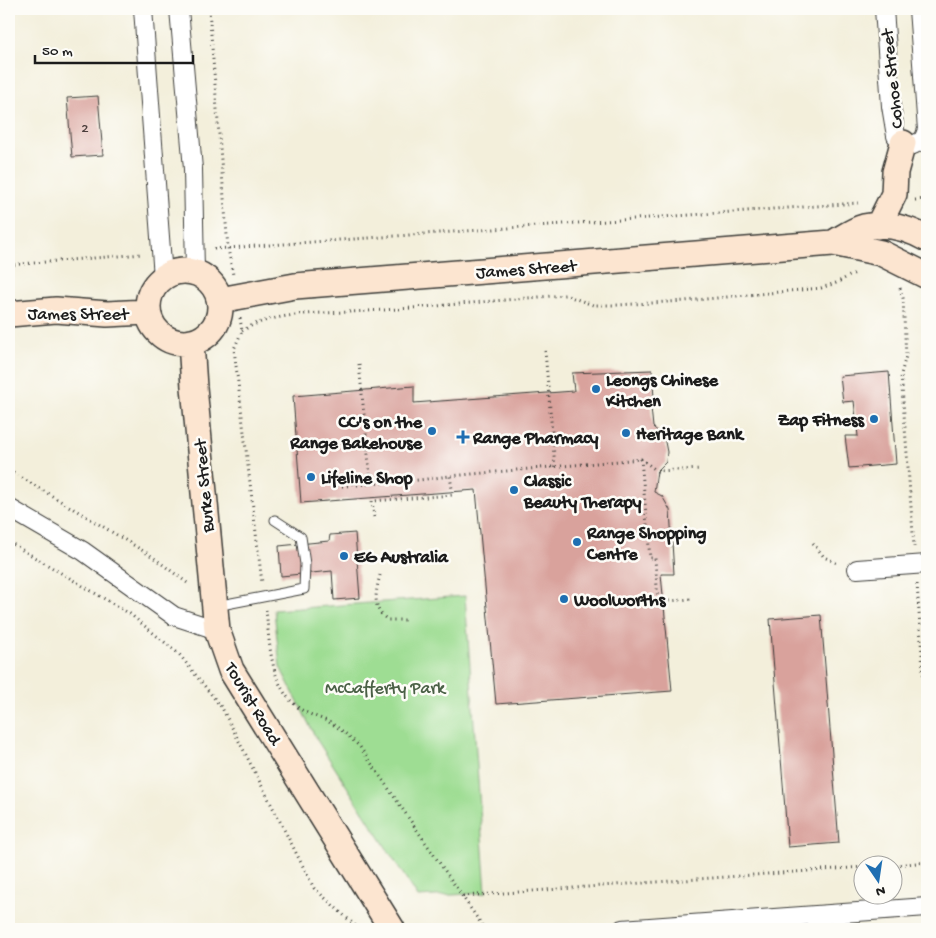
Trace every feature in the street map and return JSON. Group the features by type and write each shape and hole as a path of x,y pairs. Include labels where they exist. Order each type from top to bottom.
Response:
{"street":[{"path":"143,9 162,265 148,301 148,312 151,322 158,332 167,339 191,342 202,338 217,322 220,300 211,283 195,261 193,169 179,9"},
{"name":"Cohoe Street","path":"884,9 891,106 896,136 903,143 913,145 923,140 927,130 918,9"},
{"path":"878,226 894,194 895,172 903,143"},
{"name":"James Street","path":"833,243 862,228 878,226 904,228 927,239"},
{"name":"James Street","path":"220,300 295,286 833,243 881,252 916,279"},
{"path":"162,265 173,272 184,270 195,261"},
{"name":"James Street","path":"9,314 56,310 107,314 148,312"},
{"name":"Burke Street","path":"191,342 215,618"},
{"path":"9,508 83,551 174,616 215,618"},
{"path":"857,569 927,564"},
{"name":"Tourist Road","path":"215,618 231,670 392,929"},
{"path":"622,929 927,907"}],"lane":[{"path":"215,618 304,589 305,564 301,537 276,520"}],"path":[{"path":"209,9 228,248"},
{"path":"195,261 228,248 862,203"},
{"path":"9,265 162,265"},
{"path":"242,331 253,324 267,319 565,295 593,305 617,305 685,301 821,288 860,271"},
{"path":"914,551 901,374 906,356 903,298 900,286 916,279"},
{"path":"545,351 554,467"},
{"path":"359,364 371,484"},
{"path":"641,459 650,558 655,558 658,602 691,599"},
{"path":"332,487 641,459 657,470 701,468"},
{"path":"9,470 150,555 192,586"},
{"path":"374,517 372,500 453,495 450,476"},
{"path":"9,542 130,614 179,654 222,708 314,888 359,929"},
{"path":"813,543 824,557 833,562 857,569"},
{"path":"380,575 375,593 377,609 388,620 405,620"},
{"path":"916,579 927,725"},
{"path":"904,864 927,862"},
{"path":"463,896 854,868"}],"green space":[{"name":"McCafferty Park","path":"465,596 486,893 418,897 317,740 280,667 274,610"}],"building":[{"path":"98,96 103,155 72,157 67,98"},
{"name":"Range Shopping Centre","path":"652,370 654,398 650,398 653,427 664,437 667,452 666,462 657,471 654,492 662,496 670,510 674,574 661,574 672,691 496,704 476,490 301,503 293,396 414,386 414,403 574,391 572,373"},
{"path":"889,372 896,464 849,468 845,436 858,436 854,401 843,402 840,376"},
{"path":"355,533 360,598 334,600 332,571 281,576 279,546 329,541 330,535"},
{"path":"821,615 839,843 788,847 770,619"}],"place":[{"name":"Leongs Chinese Kitchen","path":"596,389"},
{"name":"Zap Fitness","path":"874,419"},
{"name":"CC's on the Range Bakehouse","path":"432,431"},
{"name":"Heritage Bank","path":"626,433"},
{"name":"Range Pharmacy","path":"463,437"},
{"name":"Lifeline Shop","path":"311,477"},
{"name":"Classic Beauty Therapy","path":"514,490"},
{"name":"Range Shopping Centre","path":"577,542"},
{"name":"EG Australia","path":"344,556"},
{"name":"Woolworths","path":"564,599"}]}
